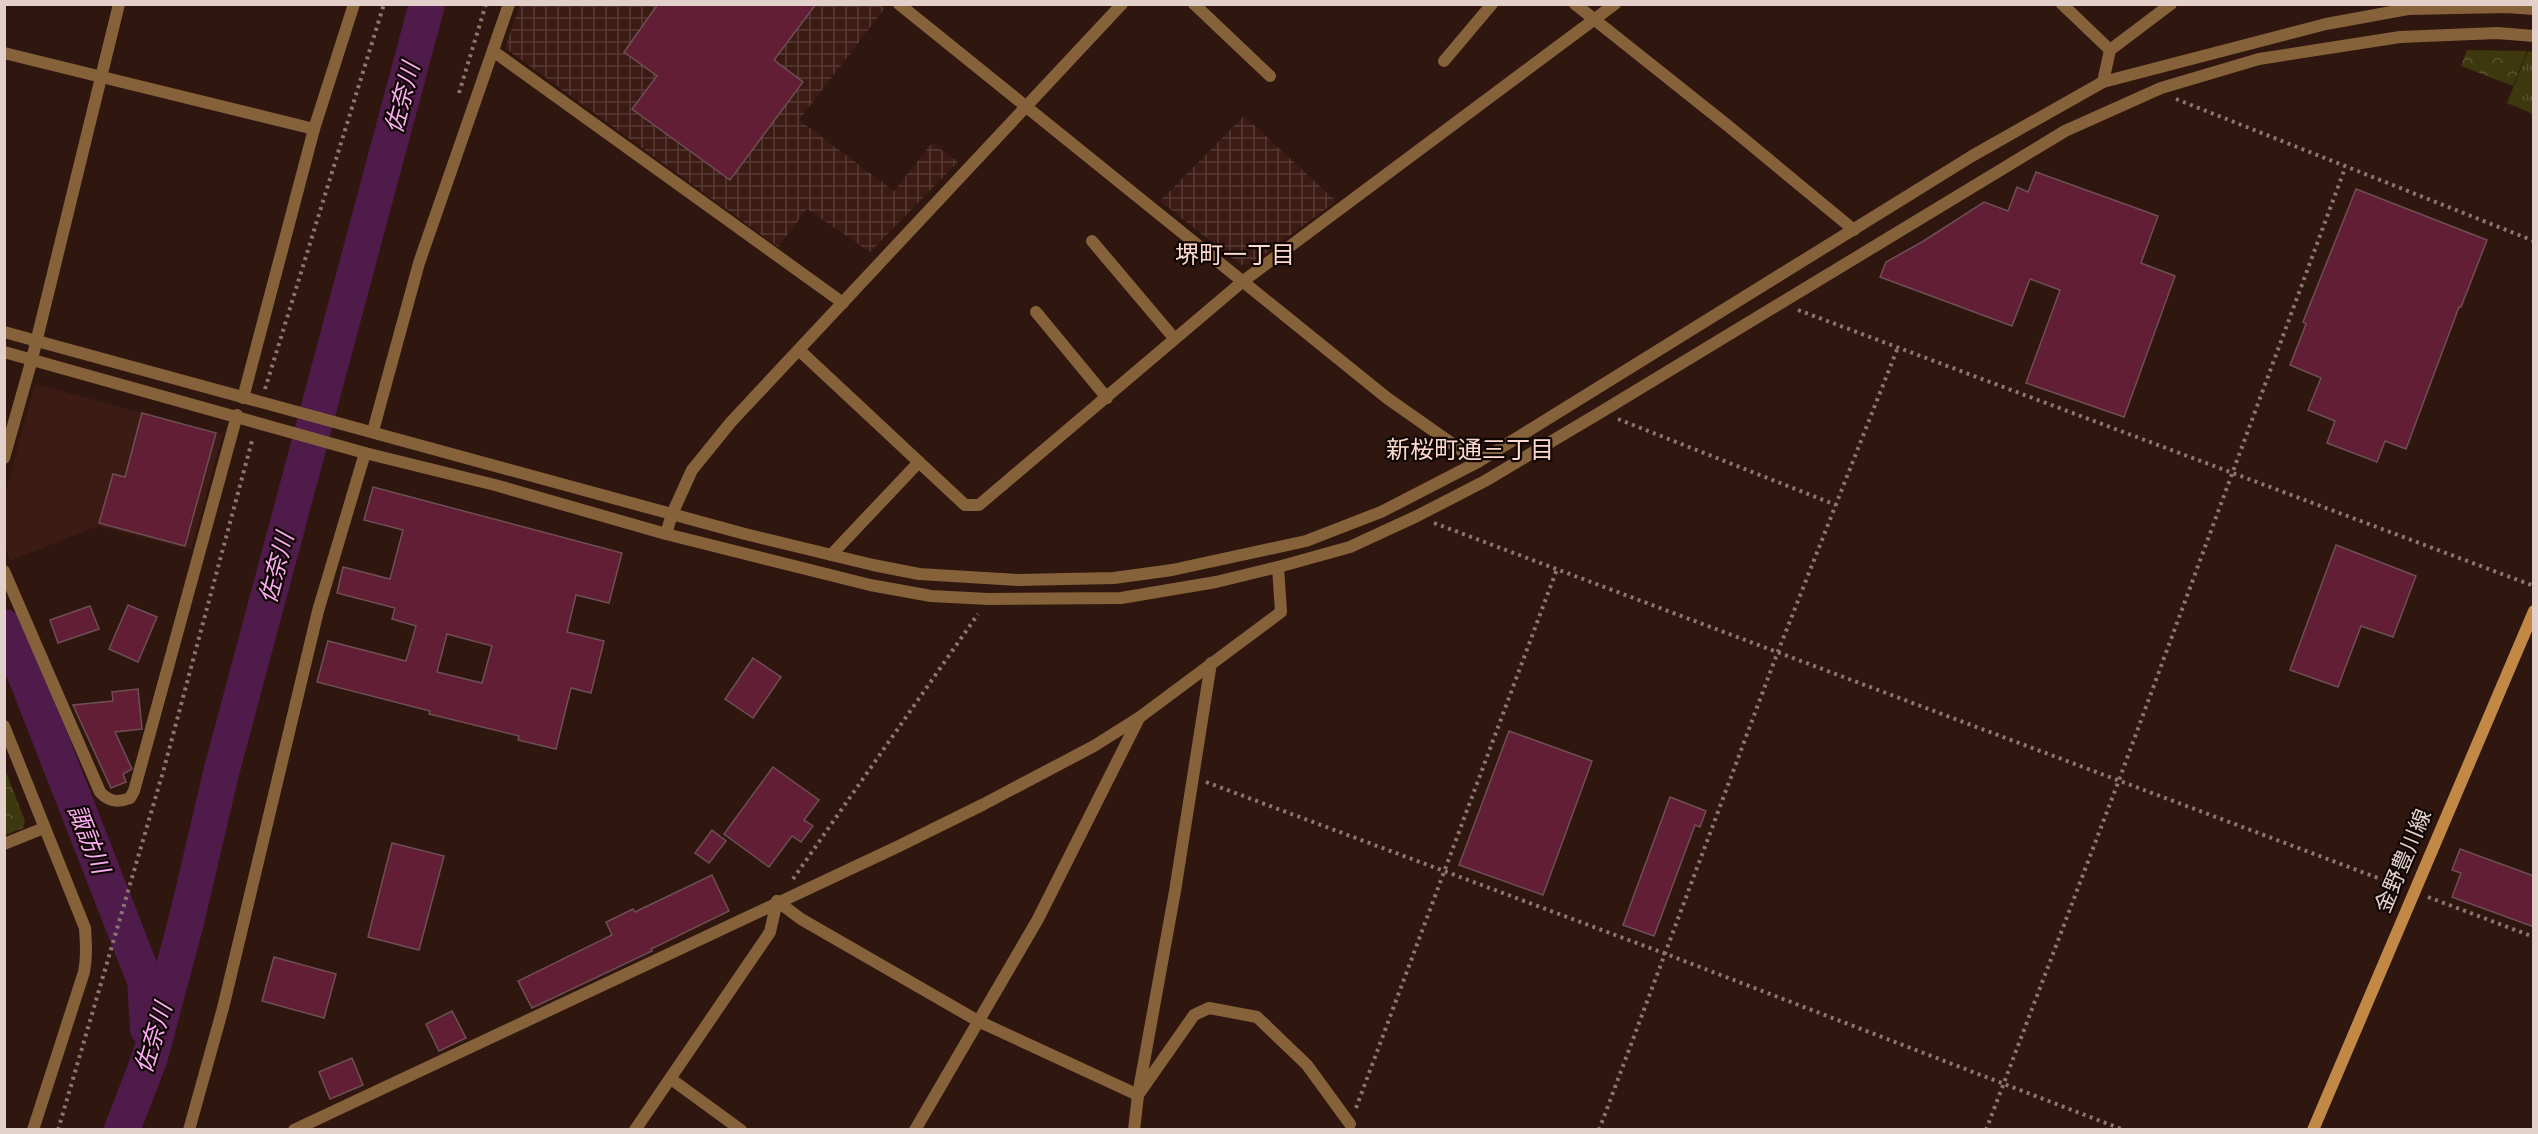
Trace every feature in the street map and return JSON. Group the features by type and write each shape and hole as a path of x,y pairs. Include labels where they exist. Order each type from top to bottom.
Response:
{"main road":[{"name":"金野豊川線","path":"2313,1130 2412,891 2534,611"}],"street":[{"path":"4,458 37,341 119,4"},
{"path":"243,398 314,129 354,4"},
{"path":"373,432 419,263 509,4"},
{"path":"899,4 1387,398 1478,462"},
{"path":"666,534 672,514 692,470 730,422 1122,4"},
{"path":"1194,4 1270,76"},
{"path":"1444,61 1492,4"},
{"path":"1575,4 1854,230"},
{"path":"799,350 965,505 979,505 1242,282 1615,4"},
{"path":"2062,4 2110,50"},
{"path":"2103,82 2110,50 2171,4"},
{"path":"4,332 262,404 831,555 919,574 1018,580 1114,578 1172,570 1306,541 1382,512 1478,462 1972,156 2103,82 2326,24 2409,7 2534,9"},
{"path":"4,352 237,415 359,451 495,485 666,534 870,585 931,596 988,599 1121,598 1216,582 1278,567 1350,547 1417,516 1485,481 2065,131 2161,88 2259,59 2400,37 2497,33 2534,36"},
{"path":"493,51 843,303"},
{"path":"4,53 314,129"},
{"path":"1092,241 1174,338"},
{"path":"1036,312 1107,398"},
{"path":"4,571 100,792 106,798 114,801 129,798 134,790 237,415"},
{"path":"189,1130 223,1008 318,611 359,451"},
{"path":"831,555 919,462"},
{"path":"294,1130 777,901 897,847 1094,746 1140,717 1281,612 1278,567"},
{"path":"1134,1130 1138,1095 1194,778 1211,663"},
{"path":"919,1128 1038,919 1140,717"},
{"path":"4,726 85,928 87,957 33,1130"},
{"path":"4,844 44,828"},
{"path":"777,901 801,919 978,1021 1138,1095"},
{"path":"634,1130 770,932 777,901"},
{"path":"1138,1095 1194,1015 1209,1008 1257,1017 1307,1065 1350,1124"},
{"path":"671,1079 741,1130"}],"path":[{"path":"265,390 384,4"},
{"path":"2161,88 2178,101 2534,241"},
{"path":"1986,1130 2119,780 2345,168"},
{"path":"1780,303 2534,586"},
{"path":"1599,1130 1777,654 1898,347"},
{"path":"1601,412 1836,505"},
{"path":"58,1130 112,952 214,589 254,436"},
{"path":"1417,516 1777,654 2534,937"},
{"path":"1350,1124 1557,569"},
{"path":"777,901 988,599"},
{"path":"1194,778 1666,954 2124,1130"}],"shaded area":[{"path":"520,5 880,5 885,8 799,120 894,191 932,143 958,162 870,252 807,209 778,247 505,48"},
{"path":"1244,116 1336,201 1253,263 1241,265 1160,201"},
{"path":"35,384 223,434 191,550 98,526 10,561 5,547 5,493"}],"green space":[{"path":"2467,50 2527,51 2513,86 2461,66"},
{"path":"2528,51 2533,52 2533,114 2507,103"},
{"path":"5,769 25,821 23,828 5,835"}],"building":[{"path":"658,4 816,4 774,60 803,82 730,180 632,109 657,76 624,52"},
{"path":"2036,172 2158,216 2141,263 2175,276 2124,417 2026,383 2060,290 2030,279 2012,326 1880,277 1886,262 1984,202 2008,211 2017,187 2028,192"},
{"path":"2356,189 2487,240 2461,307 2459,307 2406,449 2385,441 2377,462 2327,443 2335,421 2308,410 2321,378 2290,365 2306,324 2303,322"},
{"path":"142,413 216,433 185,546 99,523 113,474 125,477"},
{"path":"373,487 622,553 609,603 576,595 567,632 604,641 591,693 571,688 556,749 518,740 519,736 429,714 430,711 317,682 328,641 406,661 416,626 392,619 395,608 337,593 343,567 390,579 403,530 364,520","holes":["447,634 492,646 482,683 437,672"]},
{"path":"2336,545 2416,576 2393,637 2361,626 2338,687 2290,670"},
{"path":"128,605 157,617 138,662 109,649"},
{"path":"90,606 99,629 58,643 50,620"},
{"path":"753,658 781,677 753,718 725,699"},
{"path":"138,689 142,729 115,732 132,769 123,774 126,782 111,788 73,705 113,701 112,692"},
{"path":"1509,731 1592,761 1543,895 1459,865"},
{"path":"773,767 819,800 804,820 813,826 801,842 792,836 769,867 724,834"},
{"path":"1670,797 1706,811 1700,827 1695,825 1654,936 1623,925"},
{"path":"712,830 726,841 709,863 695,853"},
{"path":"392,843 444,856 419,950 368,937"},
{"path":"2460,849 2534,876 2534,927 2452,897 2461,873 2452,870"},
{"path":"712,875 729,911 651,949 652,951 532,1008 518,981 612,935 606,922 633,909 635,912"},
{"path":"274,957 336,974 324,1018 262,1001"},
{"path":"452,1011 466,1038 439,1051 426,1024"},
{"path":"352,1058 363,1085 330,1099 319,1072"}],"waterway":[{"name":"佐奈川","path":"122,1130 150,1057 186,922 221,773 427,4"},
{"name":"諏訪川","path":"4,627 27,679 145,981 148,1029"}],"district":[{"name":"堺町一丁目","path":"1235,254"},
{"name":"新桜町通三丁目","path":"1470,449"}]}
